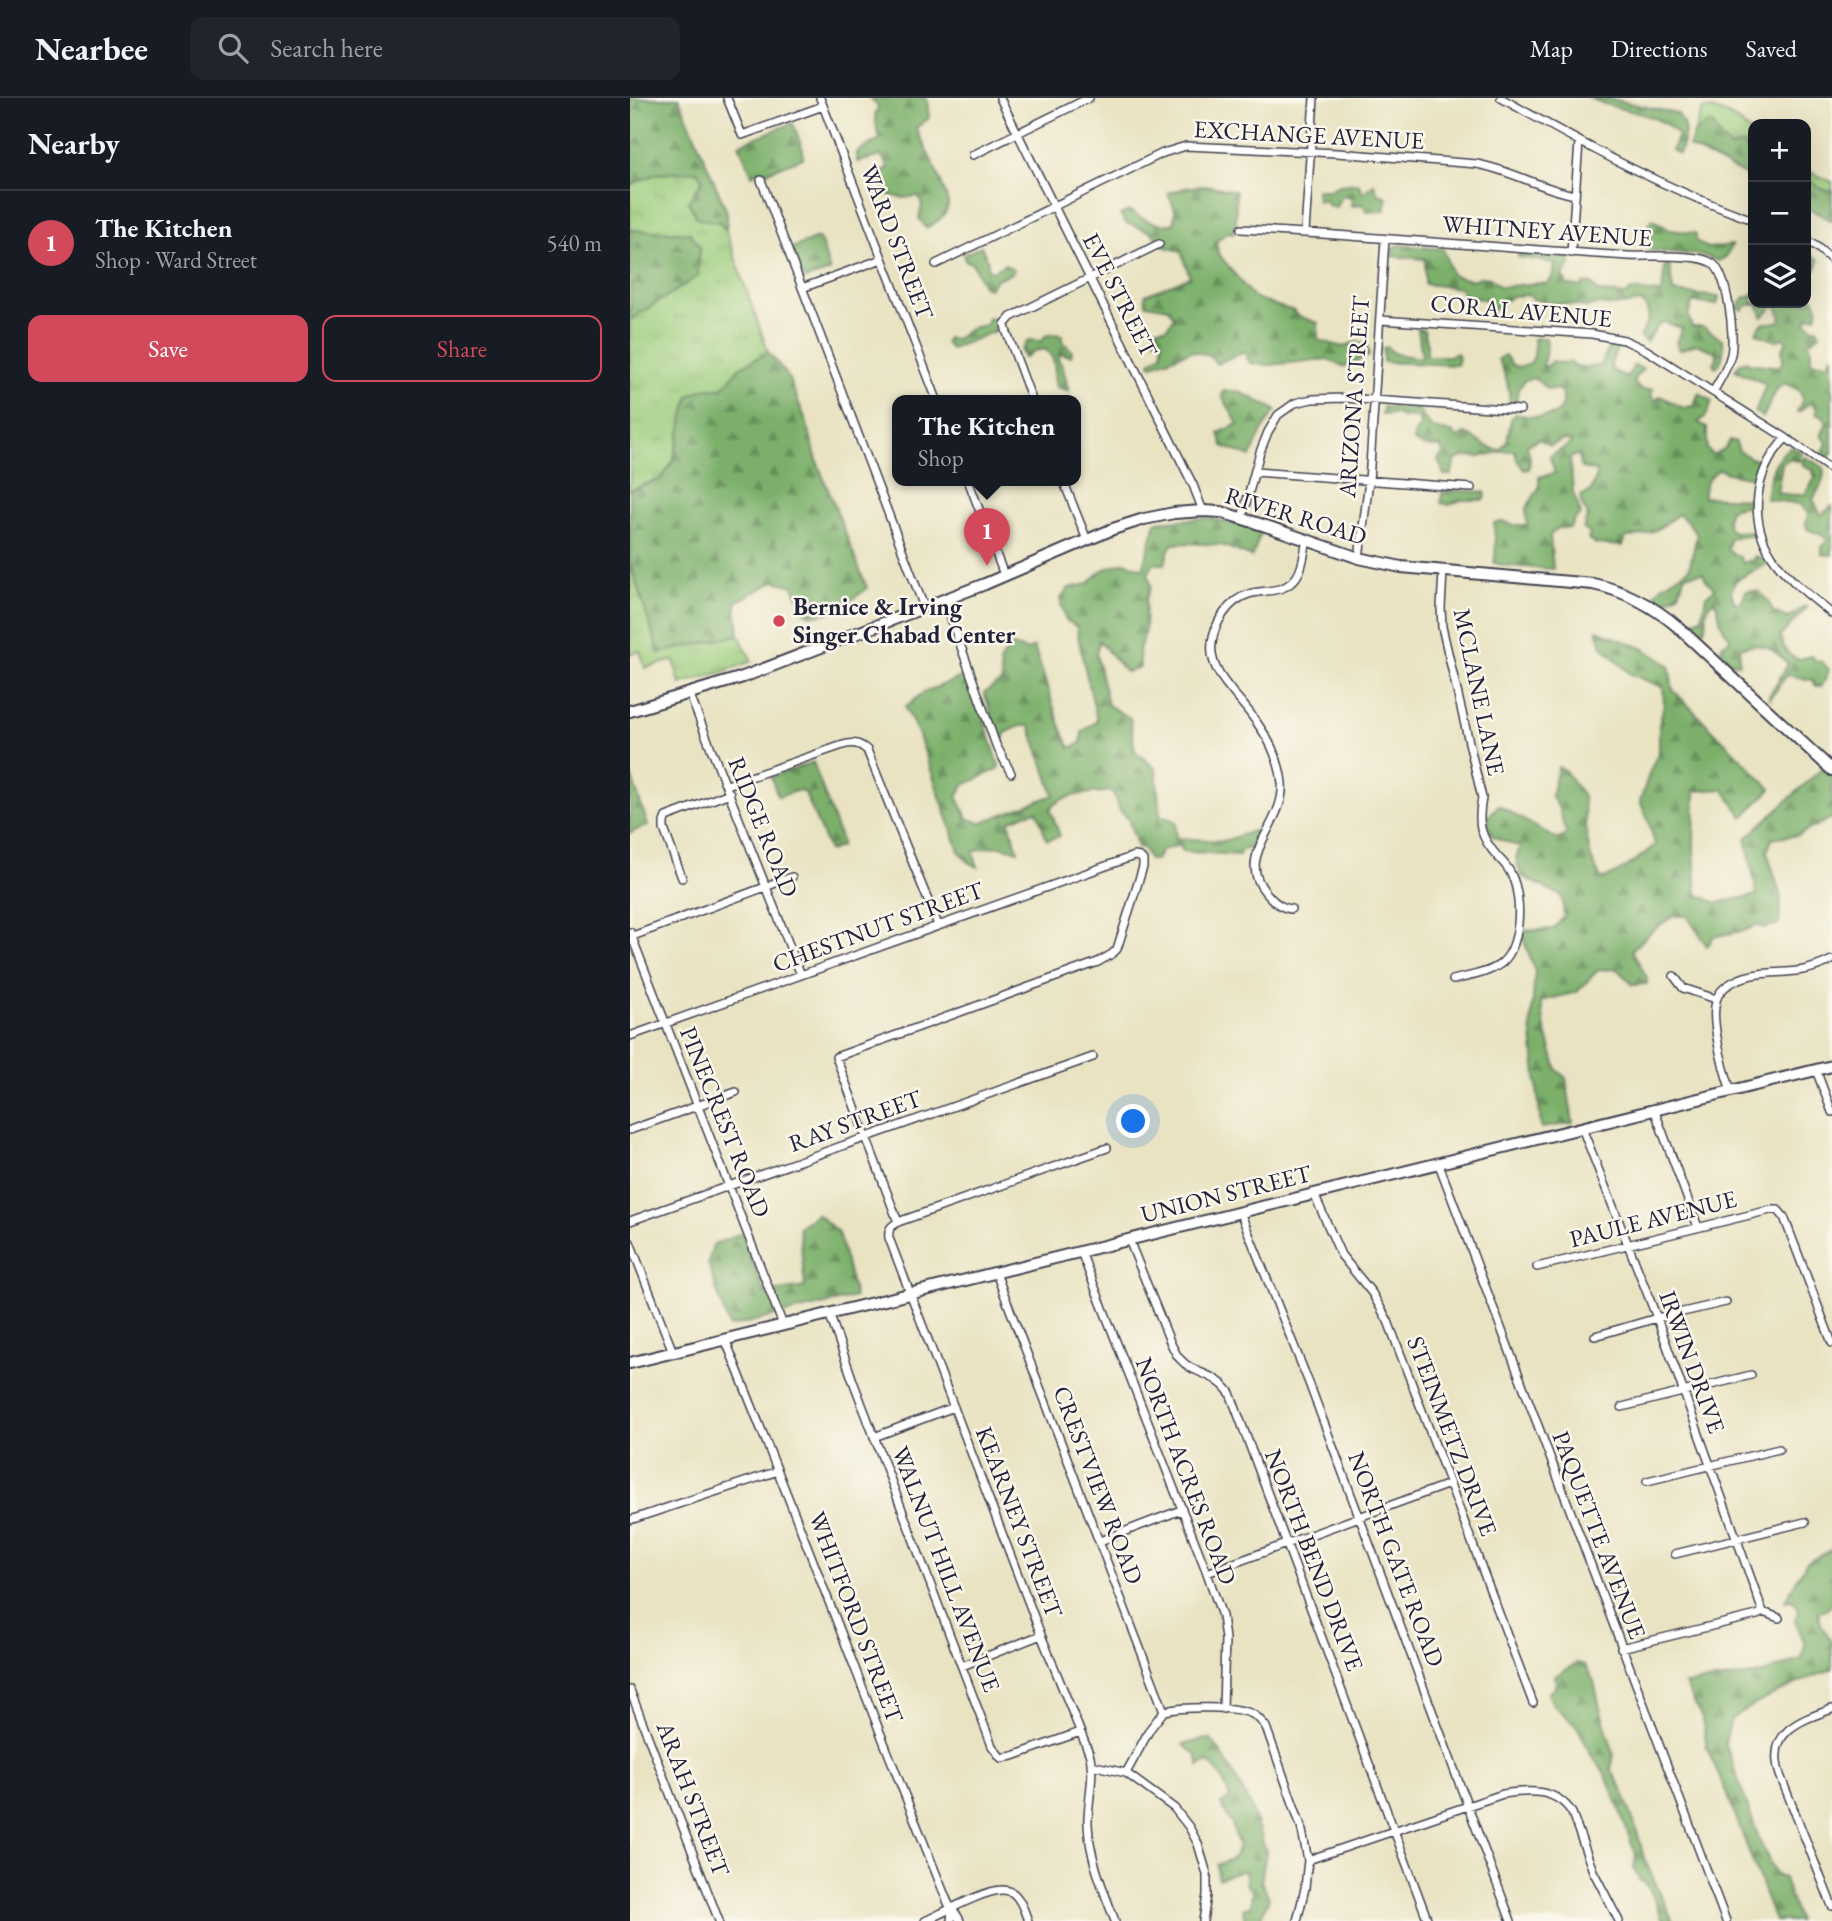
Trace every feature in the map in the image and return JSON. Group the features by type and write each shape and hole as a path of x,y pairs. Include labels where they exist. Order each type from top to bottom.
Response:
{"street":[{"path":"727,98 741,135 821,102"},
{"name":"EVE STREET","path":"1000,98 1193,485 1203,511"},
{"path":"974,155 1089,98"},
{"path":"1305,232 1314,98"},
{"path":"1501,98 1579,142 1671,188 1748,218"},
{"name":"WARD STREET","path":"821,102 935,395"},
{"path":"1571,253 1579,142"},
{"name":"EXCHANGE AVENUE","path":"936,264 1163,153 1186,146 1477,164 1575,195"},
{"path":"761,180 924,607"},
{"name":"WHITNEY AVENUE","path":"1241,229 1706,260 1713,264 1723,280 1733,344 1730,360 1713,392"},
{"name":"ARIZONA STREET","path":"1359,558 1369,481 1385,239"},
{"path":"1811,243 1832,260"},
{"path":"1030,395 1005,324 1011,317 1159,244"},
{"path":"802,288 882,259"},
{"name":"CORAL AVENUE","path":"1380,320 1608,336 1624,340 1646,350 1832,470"},
{"path":"1242,518 1268,432 1278,415 1302,401 1374,400 1520,410"},
{"path":"1786,438 1765,467 1757,489 1761,530 1770,553 1779,566 1832,614"},
{"path":"1255,472 1471,488"},
{"path":"970,486 1004,575"},
{"path":"1065,486 1087,540"},
{"name":"RIVER ROAD","path":"630,711 731,681 924,607 1113,529 1174,513 1203,511 1221,512 1242,518 1359,558 1394,566 1593,584 1618,590 1651,605 1678,627 1832,770"},
{"path":"1291,909 1281,907 1262,888 1254,869 1256,852 1277,812 1282,795 1282,779 1276,755 1252,715 1216,668 1212,645 1219,621 1234,603 1249,594 1280,590 1296,577 1307,540"},
{"name":"MCLANE LANE","path":"1443,571 1443,627 1482,797 1480,827 1486,841 1512,874 1518,911 1516,936 1508,956 1502,963 1487,971 1453,980"},
{"path":"944,599 996,745 1011,773"},
{"name":"RIDGE ROAD","path":"690,693 801,975"},
{"path":"682,878 664,830 666,817 843,745 860,744 867,750 938,925"},
{"name":"CHESTNUT STREET","path":"630,1036 1133,856 1140,857 1143,867 1121,940 1112,954 1098,962 836,1057 866,1137"},
{"path":"631,935 792,877"},
{"name":"PINECREST ROAD","path":"631,935 783,1325"},
{"path":"1731,1091 1715,1018 1716,999 1725,988 1742,978 1759,974 1801,972 1832,960"},
{"path":"1674,976 1683,988 1716,999"},
{"name":"RAY STREET","path":"630,1221 1093,1057"},
{"name":"UNION STREET","path":"630,1363 1832,1066"},
{"path":"1816,1070 1832,1112"},
{"path":"630,1130 736,1092"},
{"path":"1654,1109 1698,1227"},
{"name":"IRWIN DRIVE","path":"1582,1128 1657,1318 1763,1612"},
{"path":"866,1137 898,1222"},
{"path":"909,1294 889,1238 888,1231 891,1227 898,1222 1107,1148"},
{"name":"PAQUETTE AVENUE","path":"1438,1162 1726,1921"},
{"name":"STEINMETZ DRIVE","path":"1314,1194 1341,1255 1372,1293 1388,1321 1533,1703"},
{"name":"PAULE AVENUE","path":"1537,1267 1778,1210 1784,1217 1832,1343"},
{"name":"NORTH GATE ROAD","path":"1240,1212 1309,1383 1511,1921"},
{"name":"NORTH BEND DRIVE","path":"1129,1240 1171,1344 1180,1359 1192,1369 1210,1375 1230,1393 1428,1921"},
{"path":"630,1242 673,1352"},
{"name":"NORTH ACRES ROAD","path":"1081,1252 1222,1616 1225,1639 1223,1709"},
{"name":"CRESTVIEW ROAD","path":"996,1273 1164,1711"},
{"name":"KEARNEY STREET","path":"909,1294 1091,1765"},
{"path":"1595,1336 1726,1302"},
{"name":"WALNUT HILL AVENUE","path":"829,1313 992,1746 1001,1758 1080,1732"},
{"name":"WHITFORD STREET","path":"725,1339 952,1910 951,1921"},
{"path":"1622,1408 1751,1375"},
{"path":"874,1437 954,1408"},
{"path":"1647,1481 1779,1449"},
{"path":"630,1520 778,1471"},
{"path":"1207,1573 1449,1484"},
{"path":"1100,1541 1181,1510"},
{"path":"1675,1554 1805,1522"},
{"path":"1621,1648 1763,1612 1779,1618"},
{"path":"962,1666 1041,1635"},
{"name":"ARAH STREET","path":"630,1690 719,1921"},
{"path":"1126,1773 1150,1729 1164,1711 1186,1708 1223,1709 1247,1712 1261,1720 1266,1727 1301,1826 1308,1860 1297,1921"},
{"path":"1832,1709 1801,1721 1787,1730 1778,1743 1776,1759 1832,1906"},
{"path":"1115,1921 1096,1871 1090,1843 1088,1821 1091,1765 1126,1773 1174,1808 1189,1827 1198,1843 1207,1874 1203,1921"},
{"path":"1308,1860 1503,1794 1520,1791 1545,1793 1560,1799 1572,1812 1593,1871 1619,1921"},
{"path":"925,1921 995,1891 1010,1892 1017,1897 1028,1921"},
{"name":"WHITFORD STREET","path":"952,1910 960,1921"}],"green space":[{"path":"630,98 679,98 727,212 726,231 720,222 698,219 688,202 703,180 697,171 656,174 630,185"},
{"path":"870,98 927,98 929,118 916,128 940,179 948,205 943,216 926,228 919,218 922,206 919,196 903,198 888,195 880,173 889,169 882,156 857,162 857,152 883,137 878,135 875,115 878,108"},
{"path":"1590,98 1607,98 1678,114 1684,134 1679,154 1672,150 1678,135 1659,120"},
{"path":"1702,110 1722,113 1743,125 1748,130 1748,151 1730,148 1706,124 1694,134"},
{"path":"793,123 803,150 803,158 752,175 739,144"},
{"path":"1706,124 1713,125 1730,148 1742,144 1748,151 1748,176 1689,147 1694,134"},
{"path":"697,171 703,180 695,190 726,231 768,352 739,368 723,388 706,388 689,396 673,461 661,479 630,490 630,320 698,276 690,233 630,230 630,185 656,174"},
{"path":"1811,172 1832,182 1832,192 1811,182"},
{"path":"1811,182 1832,192 1832,221 1811,210"},
{"path":"1358,183 1363,193 1374,184 1378,194 1387,197 1384,211 1366,212 1363,204 1352,206 1352,198 1345,195 1336,207 1330,207 1325,201 1318,201 1316,190 1329,190 1339,185"},
{"path":"1210,186 1236,191 1236,223 1233,233 1227,232 1216,242 1218,253 1253,297 1295,311 1298,316 1318,323 1318,340 1343,347 1356,342 1367,345 1369,356 1344,367 1327,359 1270,365 1250,363 1244,351 1217,364 1209,355 1191,351 1151,366 1150,362 1162,354 1162,341 1153,339 1155,328 1166,328 1174,318 1169,308 1146,304 1145,295 1190,277 1181,251 1165,247 1162,240 1156,238 1152,232 1126,223 1120,215 1129,211 1162,225 1174,223 1175,210 1168,193 1189,187"},
{"path":"1652,219 1670,230 1696,234 1696,241 1708,248 1732,245 1726,257 1718,261 1702,255 1647,250 1648,225"},
{"path":"630,230 690,233 700,247 698,276 630,320"},
{"path":"818,238 830,271 806,279 802,276 791,248"},
{"path":"1398,245 1443,249 1452,275 1471,280 1490,278 1500,287 1547,284 1553,277 1555,263 1518,257 1518,253 1568,257 1571,264 1563,275 1567,285 1581,287 1584,283 1592,284 1598,292 1626,295 1631,290 1662,293 1665,263 1670,266 1673,292 1719,297 1717,305 1693,302 1688,315 1692,327 1703,327 1723,340 1722,359 1716,368 1713,363 1717,359 1716,352 1696,344 1680,350 1676,343 1682,328 1664,322 1659,324 1646,342 1640,337 1648,315 1642,302 1588,307 1535,300 1528,295 1512,296 1489,313 1485,299 1463,297 1461,288 1425,284 1425,259 1391,256 1392,249"},
{"path":"981,246 988,262 988,270 993,271 1005,264 1014,270 997,279 989,288 983,286 973,264 965,260 963,255"},
{"path":"1811,254 1819,260 1816,269 1811,272"},
{"path":"1811,294 1817,307 1816,316 1808,317 1806,322 1817,328 1820,334 1808,343 1811,348 1811,362 1828,364 1832,354 1832,453 1827,459 1823,453 1827,442 1821,436 1827,422 1822,415 1817,415 1816,407 1809,403 1797,412 1803,399 1799,390 1784,383 1777,389 1763,417 1755,412 1766,384 1735,370 1740,363 1747,361 1750,364 1780,366 1786,340 1783,338 1775,341 1756,333 1764,323 1781,320 1778,308 1811,308"},
{"path":"1745,297 1748,297 1748,305 1742,310 1738,307"},
{"path":"1760,308 1771,308 1762,317"},
{"path":"988,318 997,320 995,331 951,349 945,343 947,338 956,339 971,328 986,325"},
{"path":"1418,329 1424,330 1427,356 1450,356 1457,353 1457,365 1383,362 1383,348 1387,347 1395,354 1422,358"},
{"path":"1062,335 1062,341 1072,351 1071,356 1060,354 1058,359 1069,391 1056,387 1053,359 1045,349 1034,351 1024,358 1021,351 1028,340 1042,341 1045,336"},
{"path":"1534,338 1546,338 1543,365 1547,367 1552,361 1569,362 1580,367 1601,365 1611,343 1618,346 1611,364 1612,370 1627,378 1634,365 1643,369 1635,377 1635,385 1644,390 1653,389 1651,395 1655,401 1660,396 1683,408 1693,406 1699,393 1712,401 1706,416 1698,422 1707,427 1707,449 1712,455 1726,448 1730,440 1736,442 1739,451 1762,461 1755,478 1719,469 1707,481 1704,497 1750,499 1750,505 1730,509 1727,520 1729,529 1735,532 1755,531 1755,535 1730,538 1728,549 1739,556 1743,563 1755,556 1765,559 1767,564 1736,580 1731,591 1734,602 1741,603 1746,591 1758,591 1768,601 1773,612 1788,618 1805,606 1807,608 1780,636 1792,657 1800,659 1812,656 1829,670 1822,686 1815,686 1812,680 1787,675 1770,699 1769,696 1788,664 1772,650 1754,645 1740,648 1739,664 1728,661 1721,649 1730,637 1722,627 1715,601 1710,603 1705,629 1699,634 1693,621 1702,618 1706,596 1715,589 1703,573 1685,575 1679,593 1667,601 1654,596 1662,586 1689,569 1697,535 1678,514 1655,530 1626,537 1623,546 1596,544 1588,539 1590,533 1583,529 1588,514 1580,496 1590,492 1596,471 1581,468 1579,454 1570,458 1573,492 1581,514 1570,528 1558,528 1550,535 1553,569 1494,563 1494,523 1503,521 1512,525 1527,525 1526,509 1539,488 1539,477 1555,473 1550,457 1572,441 1562,440 1550,446 1539,439 1527,445 1529,469 1524,470 1515,451 1504,451 1455,460 1451,475 1444,475 1438,459 1443,454 1441,447 1423,446 1413,440 1420,426 1419,419 1397,414 1382,415 1383,407 1418,409 1435,429 1452,432 1457,438 1464,434 1500,450 1507,442 1511,419 1516,414 1548,416 1562,407 1563,395 1560,390 1547,389 1535,378 1525,380 1519,388 1515,404 1510,404 1507,381 1498,359 1505,355 1511,364 1517,367 1528,365 1534,357"},
{"path":"768,352 787,375 806,420 818,464 867,588 839,608 815,615 806,613 793,586 775,581 736,602 739,635 659,653 630,563 630,490 661,479 673,461 689,396 706,388 723,388 739,368"},
{"path":"1223,391 1238,391 1276,410 1261,432 1251,457 1223,446 1219,433 1238,424 1222,396"},
{"path":"1791,447 1802,453 1798,461 1789,459 1782,463 1777,493 1805,494 1815,478 1812,469 1803,465 1802,460 1805,457 1823,467 1823,480 1813,499 1821,515 1832,506 1832,555 1822,554 1822,547 1828,540 1807,529 1808,513 1800,504 1766,499 1776,463"},
{"path":"1448,490 1485,492 1486,497 1484,500 1461,500 1449,505 1441,503 1442,493"},
{"path":"1207,518 1254,527 1261,532 1252,557 1222,545 1173,544 1165,564 1153,564 1148,574 1151,587 1146,599 1145,631 1139,650 1140,667 1126,672 1099,641 1096,654 1108,705 1130,718 1135,751 1156,769 1160,815 1176,822 1176,838 1224,841 1253,831 1259,832 1252,848 1240,850 1239,855 1183,851 1179,845 1162,850 1156,860 1149,860 1142,847 1138,848 1128,818 1120,811 1112,791 1078,795 1055,803 1050,809 1060,836 1047,840 1037,811 1009,821 1018,851 1001,847 984,848 973,852 978,867 969,863 959,851 918,733 905,707 924,692 969,674 999,765 998,769 964,785 957,796 967,818 980,823 1054,795 1030,726 1020,726 1005,733 1002,745 984,693 1002,681 1000,660 1012,646 1027,650 1034,647 1064,736 1070,748 1081,743 1082,732 1097,721 1077,627 1066,620 1060,600 1069,588 1088,584 1102,570 1125,562 1143,569 1156,522"},
{"path":"630,563 659,653 739,635 752,661 680,684 674,660 645,668 640,651 630,654"},
{"path":"1597,630 1644,649 1669,665 1673,690 1771,789 1743,817 1723,789 1695,791 1694,848 1697,894 1716,903 1757,895 1746,838 1823,768 1832,778 1832,818 1798,835 1772,839 1767,852 1781,896 1779,924 1765,928 1756,925 1747,930 1712,937 1707,946 1687,916 1673,916 1632,950 1647,978 1647,984 1633,985 1617,969 1598,970 1577,992 1541,1001 1545,1029 1557,1070 1566,1078 1573,1123 1541,1128 1531,1024 1535,971 1522,931 1553,929 1564,917 1562,896 1521,876 1516,858 1520,847 1492,836 1486,819 1499,805 1558,840 1567,833 1551,796 1558,767 1564,769 1583,796 1591,858 1601,879 1623,869 1655,845 1640,801 1659,751 1663,687 1630,674 1602,646"},
{"path":"813,762 841,841 841,846 829,851 805,793 799,790 778,797 771,777"},
{"path":"630,772 648,825 630,833"},
{"path":"817,1214 838,1232 855,1297 729,1327 708,1263 713,1245 741,1233 765,1293 805,1287 799,1227"},
{"path":"1832,1549 1832,1605 1818,1613 1822,1627 1832,1641 1832,1669 1780,1691 1731,1719 1725,1743 1761,1844 1776,1875 1784,1878 1798,1921 1775,1921 1707,1748 1702,1718 1685,1684 1761,1674 1802,1659 1805,1644 1795,1620 1798,1612 1795,1602 1785,1601 1806,1563"},
{"path":"1577,1663 1585,1665 1594,1681 1614,1754 1611,1769 1621,1787 1645,1861 1673,1921 1663,1921 1646,1883 1639,1880 1634,1868 1636,1856 1604,1772 1591,1755 1577,1726 1553,1705 1548,1693 1555,1686 1555,1676"},
{"path":"1210,1739 1219,1749 1250,1804 1266,1852 1261,1881 1269,1898 1259,1921 1245,1921 1243,1909 1251,1906 1252,1890 1247,1886 1245,1870 1218,1879 1217,1865 1233,1858 1239,1846 1221,1804 1230,1798 1221,1777 1206,1762 1199,1766 1196,1755 1183,1745"}],"place":[{"name":"The Kitchen","path":"987,566"},
{"name":"Bernice & Irving Singer Chabad Center","path":"779,621"}]}
